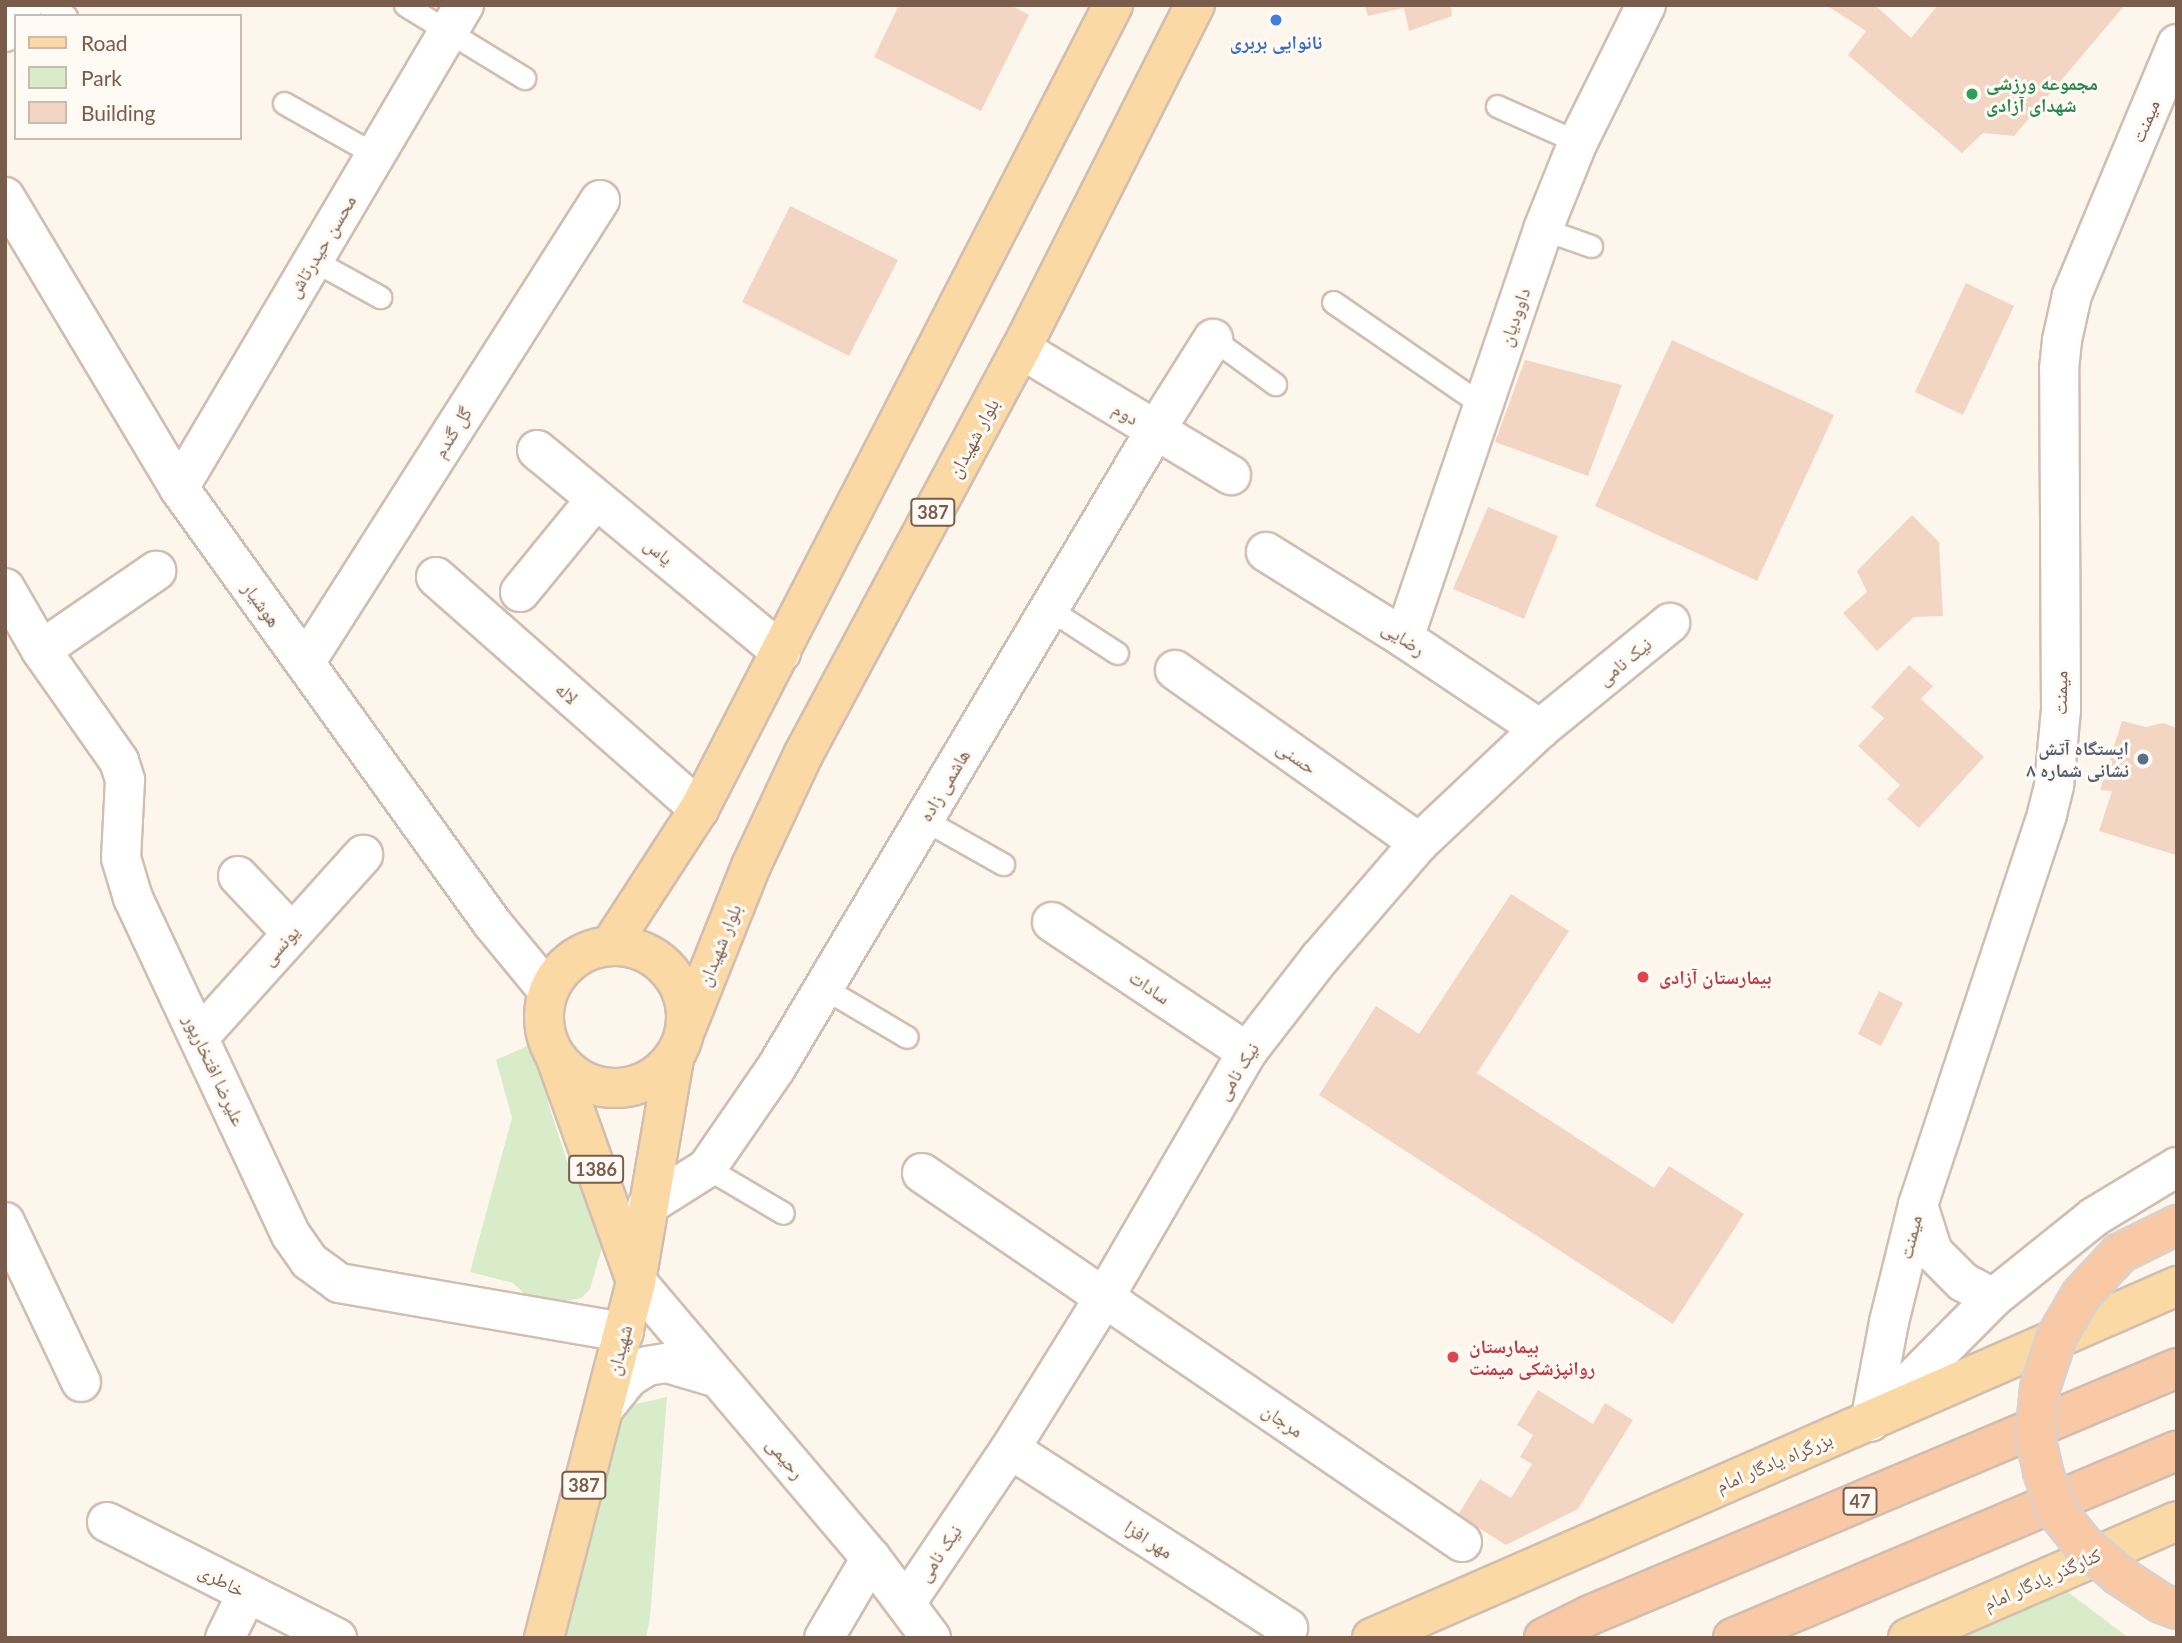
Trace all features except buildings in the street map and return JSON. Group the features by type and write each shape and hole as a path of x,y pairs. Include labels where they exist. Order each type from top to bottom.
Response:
{"highway":[{"path":"2177,1225 2120,1253 2081,1295 2058,1334 2040,1388 2035,1436 2043,1472 2058,1513 2081,1543 2120,1576 2161,1603 2177,1609"},
{"name":"47","path":"1544,1638 1603,1610 2177,1368"},
{"path":"1733,1638 2177,1450"}],"main road":[{"path":"610,946 699,809 1113,5"},
{"name":"بلوار شهیدان","path":"680,1042 756,856 803,755 1021,349 1195,5"},
{"path":"610,946 632,947 652,956 669,970 681,988 687,1009 680,1042 662,1072 642,1084 618,1088 594,1086 573,1075 556,1058 544,1026 548,991 556,976 570,961 589,950 610,946"},
{"name":"شهیدان","path":"544,1638 636,1281 647,1206 680,1042"},
{"name":"1386","path":"556,1058 636,1281"},
{"name":"بزرگراه یادگار امام","path":"1372,1638 1565,1551 1870,1422 2177,1286"},
{"name":"کنارگذر یادگار امام","path":"1908,1638 2177,1521"}],"street":[{"name":"داوودیان","path":"1404,638 1543,229 1578,142 1646,5"},
{"name":"محسن حیدرتاش","path":"179,488 456,19"},
{"name":"میمنت","path":"1870,1422 1889,1322 1919,1205 2054,785 2061,710 2059,369 2064,329 2072,295 2177,44"},
{"name":"هوشیار","path":"5,197 179,488 492,923 548,991"},
{"name":"گل گندم","path":"304,663 600,200"},
{"name":"هاشمی زاده","path":"647,1206 707,1168 776,1068 1213,338"},
{"name":"دوم","path":"1021,349 1231,475"},
{"name":"یاس","path":"537,450 781,652"},
{"path":"520,592 596,499"},
{"name":"رضایی","path":"1266,552 1404,638 1540,729"},
{"path":"41,650 156,572"},
{"name":"لاله","path":"436,578 699,809"},
{"name":"علیرضا افتخارپور","path":"5,588 41,650 119,761 125,780 121,858 133,898 291,1235 309,1261 340,1283 624,1332"},
{"name":"نیک نامی","path":"906,1603 1010,1449 1104,1298 1247,1052 1320,958 1419,843 1540,729 1670,623"},
{"name":"حسنی","path":"1175,670 1419,843"},
{"name":"یونسی","path":"200,1036 363,855"},
{"path":"238,876 291,932"},
{"name":"سادات","path":"1052,922 1247,1052"},
{"path":"1870,1422 1993,1298 2094,1217 2177,1167"},
{"name":"مرجان","path":"922,1173 1462,1542"},
{"path":"1919,1205 1933,1252 1964,1282 1993,1298"},
{"path":"5,1222 81,1382"},
{"name":"رحیمی","path":"636,1281 871,1558 931,1638"},
{"path":"604,1408 628,1378 647,1366 667,1363 718,1378"},
{"name":"مهر افزا","path":"1010,1449 1288,1628"},
{"name":"خاطری","path":"107,1522 337,1638"},
{"path":"824,1638 871,1558"},
{"path":"225,1638 247,1593"}],"lane":[{"path":"47,5 63,14"},
{"path":"405,5 456,19 524,78"},
{"path":"284,103 376,155"},
{"path":"1497,106 1578,142"},
{"path":"1543,229 1591,246"},
{"path":"313,260 380,297"},
{"path":"1333,302 1483,406"},
{"path":"1213,338 1275,384"},
{"path":"1049,609 1117,653"},
{"path":"923,819 1003,864"},
{"path":"824,988 907,1037"},
{"path":"707,1168 783,1213"}],"green space":[{"path":"536,1042 549,1106 572,1176 596,1209 605,1237 590,1289 581,1298 552,1304 532,1301 513,1283 470,1272 512,1118 496,1060"},
{"path":"667,1397 650,1618 646,1638 555,1638 610,1433 627,1406"},
{"path":"2068,1592 2129,1638 1960,1638 1968,1634"}],"place":[{"name":"نانوایی بربری","path":"1276,20"},
{"name":"مجموعه ورزشی شهدای آزادی","path":"1972,94"},
{"name":"ایستگاه آتش نشانی شماره ۸","path":"2143,759"},
{"name":"بیمارستان آزادی","path":"1643,977"},
{"name":"بیمارستان روانپزشکی میمنت","path":"1453,1357"}]}
